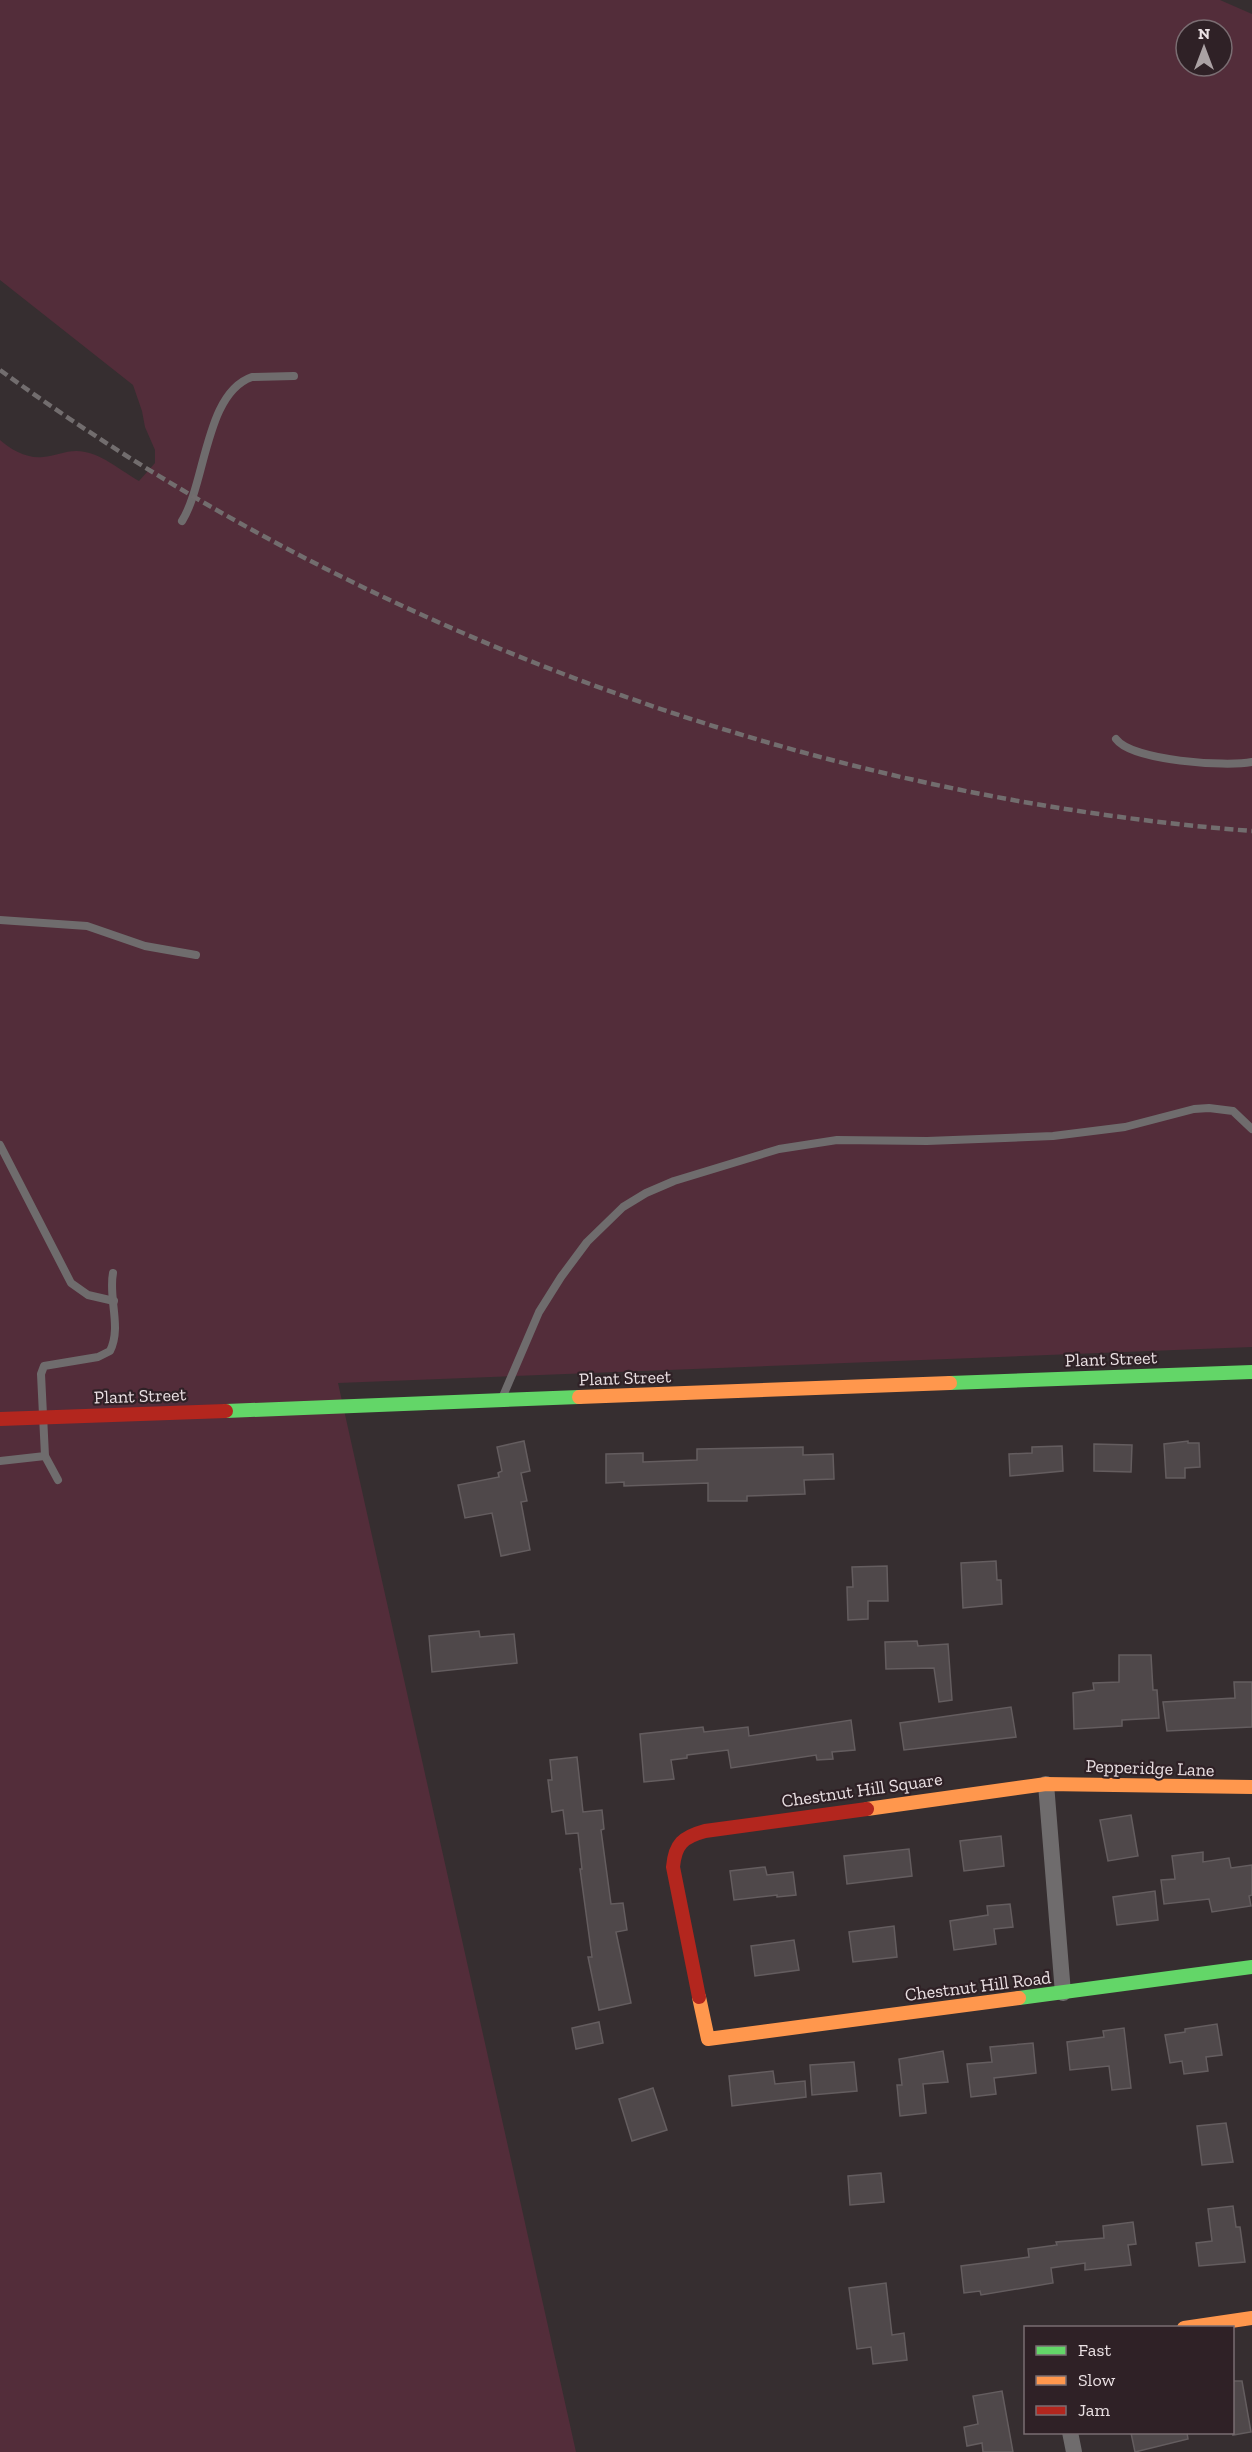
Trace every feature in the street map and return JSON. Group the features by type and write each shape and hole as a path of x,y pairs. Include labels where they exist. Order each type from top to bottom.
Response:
{"street":[{"name":"Plant Street","path":"0,1419 1252,1372"},
{"name":"Pepperidge Lane","path":"1046,1784 1252,1787"},
{"path":"1046,1784 1063,1993"},
{"name":"Chestnut Hill Square","path":"708,2039 673,1867 674,1852 678,1842 690,1835 705,1831 1046,1784"},
{"name":"Chestnut Hill Road","path":"708,2039 1063,1993 1251,1972"},
{"path":"1198,2326 1252,2318"},
{"path":"1070,2434 1074,2452"}],"lane":[{"path":"182,521 196,492 215,424 232,391 246,379 252,377 294,376"},
{"path":"1116,739 1134,753 1156,757 1227,765 1252,762"},
{"path":"2,920 87,926 145,945 196,955"},
{"path":"501,1400 539,1312 587,1242 623,1207 646,1193 674,1181 779,1149 837,1140 903,1142 1053,1136 1125,1127 1194,1109 1209,1108 1233,1111 1252,1129"},
{"path":"0,1145 71,1284 88,1295 114,1301"},
{"path":"58,1480 45,1456 42,1369 48,1364 98,1357 110,1351 115,1330 113,1273"},
{"path":"0,1461 45,1456"}],"shaded area":[{"path":"0,0 1220,0 1252,14 1252,1347 338,1383 576,2452 0,2452 0,440 14,450 32,457 74,451 92,454 139,481 155,463 155,450 145,427 133,385 0,280"}],"building":[{"path":"524,1441 530,1471 521,1473 527,1501 521,1502 530,1550 501,1556 492,1513 465,1518 458,1485 499,1477 498,1473 502,1471 497,1447"},
{"path":"1188,1441 1188,1443 1199,1443 1200,1467 1185,1468 1185,1478 1166,1478 1164,1444"},
{"path":"1094,1444 1132,1445 1131,1472 1094,1471"},
{"path":"1062,1446 1063,1471 1010,1476 1009,1454 1032,1453 1032,1447"},
{"path":"803,1447 803,1455 833,1454 834,1479 804,1480 805,1494 747,1496 747,1501 708,1501 708,1483 624,1486 624,1482 606,1483 606,1454 643,1453 643,1462 697,1460 697,1449"},
{"path":"996,1561 997,1580 1001,1580 1002,1604 963,1608 961,1563"},
{"path":"887,1566 888,1601 868,1601 868,1619 848,1620 847,1587 853,1587 852,1567"},
{"path":"479,1631 480,1637 514,1634 517,1663 432,1672 429,1636"},
{"path":"917,1641 918,1646 948,1644 952,1700 939,1702 934,1668 886,1669 885,1642"},
{"path":"1119,1655 1151,1655 1153,1690 1157,1690 1159,1718 1122,1720 1122,1726 1074,1729 1073,1693 1094,1690 1093,1683 1119,1682"},
{"path":"1234,1682 1252,1682 1252,1727 1167,1731 1163,1702 1235,1698"},
{"path":"1011,1707 1016,1737 904,1750 900,1723"},
{"path":"851,1720 855,1750 832,1752 833,1759 817,1760 816,1755 731,1768 728,1750 687,1755 687,1758 671,1760 674,1779 644,1782 640,1734 703,1727 704,1732 748,1727 749,1736"},
{"path":"577,1757 583,1812 602,1810 604,1829 601,1830 611,1904 623,1903 627,1930 616,1932 631,2003 599,2010 588,1957 592,1957 580,1869 582,1869 578,1833 566,1834 563,1810 552,1812 548,1780 552,1780 550,1760"},
{"path":"1131,1815 1138,1856 1108,1861 1100,1820"},
{"path":"1001,1836 1004,1866 964,1871 960,1841"},
{"path":"909,1849 912,1876 847,1884 844,1856"},
{"path":"1203,1852 1203,1862 1229,1858 1231,1868 1252,1865 1252,1895 1249,1896 1251,1906 1212,1912 1209,1899 1164,1904 1161,1880 1175,1879 1172,1856"},
{"path":"765,1867 767,1875 793,1872 796,1895 734,1900 730,1871"},
{"path":"1155,1891 1158,1920 1117,1925 1113,1897"},
{"path":"1010,1904 1013,1927 994,1929 996,1944 954,1950 950,1921 988,1915 987,1906"},
{"path":"894,1926 897,1957 853,1962 849,1932"},
{"path":"794,1940 799,1970 755,1976 751,1946"},
{"path":"599,2022 603,2043 576,2049 572,2028"},
{"path":"1217,2024 1222,2055 1206,2057 1208,2071 1184,2074 1182,2061 1170,2063 1165,2035"},
{"path":"1124,2028 1131,2088 1112,2090 1109,2066 1070,2070 1067,2042 1104,2037 1103,2031"},
{"path":"1033,2043 1036,2073 994,2078 996,2094 971,2097 967,2064 992,2062 990,2047"},
{"path":"943,2051 948,2082 923,2084 926,2113 900,2116 897,2085 902,2085 899,2059"},
{"path":"854,2062 857,2091 812,2095 810,2065"},
{"path":"773,2071 775,2084 805,2081 806,2097 732,2106 729,2076"},
{"path":"653,2088 667,2130 632,2141 619,2099"},
{"path":"1226,2123 1233,2162 1202,2165 1197,2126"},
{"path":"881,2173 884,2202 850,2205 848,2176"},
{"path":"1233,2206 1236,2227 1240,2227 1245,2262 1199,2266 1196,2243 1212,2241 1208,2209"},
{"path":"1133,2222 1136,2244 1128,2245 1131,2265 1085,2270 1085,2263 1051,2268 1053,2283 981,2295 980,2291 964,2293 961,2266 1029,2257 1028,2249 1057,2245 1056,2242 1104,2238 1103,2226"},
{"path":"886,2283 892,2335 904,2333 907,2360 873,2364 871,2347 857,2349 849,2288"},
{"path":"1234,2381 1242,2381 1251,2432 1233,2435"},
{"path":"1002,2391 1013,2452 983,2452 982,2443 967,2446 964,2427 978,2424 973,2396"},
{"path":"1131,2434 1187,2434 1188,2439 1135,2452"}],"railway":[{"path":"0,370 138,463 284,547 437,622 594,686 756,739 920,781 1086,812 1252,831"}],"traffic: fast":[{"path":"950,1383 1252,1372"},
{"path":"226,1411 579,1397"},
{"path":"1019,1998 1252,1967"}],"traffic: slow":[{"path":"579,1397 950,1383"},
{"path":"867,1809 1046,1784 1252,1787"},
{"path":"699,1997 708,2039 1019,1998"},
{"path":"1198,2326 1252,2318"}],"traffic: jam":[{"path":"0,1419 226,1411"},
{"path":"699,1997 673,1867 678,1847 691,1836 705,1831 867,1809"}]}
